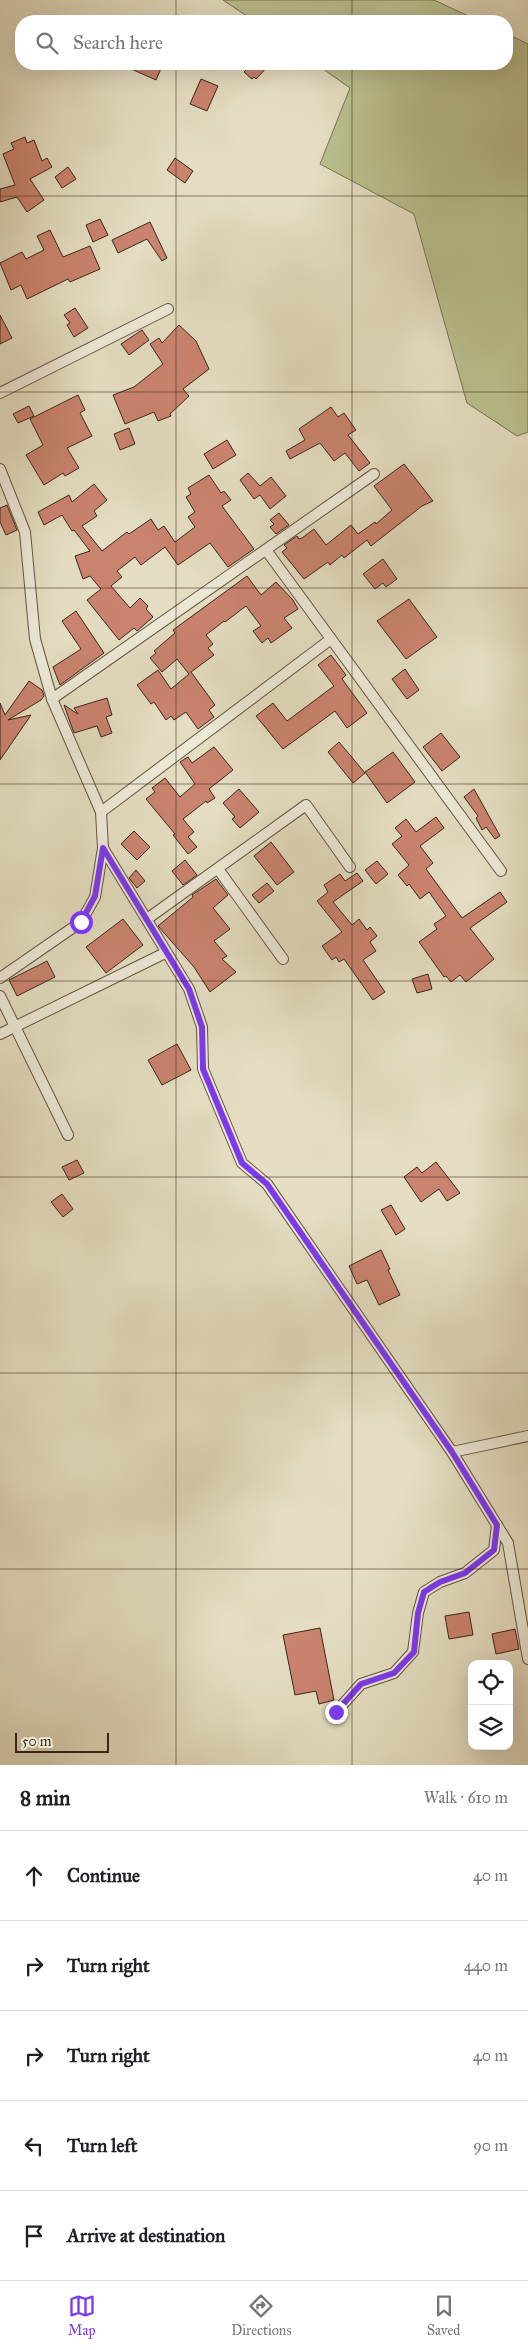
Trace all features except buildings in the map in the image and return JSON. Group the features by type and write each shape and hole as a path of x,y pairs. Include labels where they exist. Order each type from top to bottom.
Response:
{"street":[{"path":"0,394 168,309"},
{"path":"0,469 26,532 34,639 52,699 101,812 103,848 95,896 81,922 0,978"},
{"path":"52,699 374,474"},
{"path":"266,550 501,871"},
{"path":"101,812 331,639"},
{"path":"147,919 306,805 350,867"},
{"path":"103,848 147,919 165,953 189,989 202,1027 203,1069 242,1163 267,1184 452,1452 508,1543 528,1659"},
{"path":"218,869 283,959"},
{"path":"0,1034 165,953"},
{"path":"0,996 68,1135"},
{"path":"452,1452 528,1436"},
{"path":"336,1712 361,1684 394,1673 414,1652 418,1613 424,1592 440,1582 465,1573 494,1550 497,1525"}],"green space":[{"path":"223,0 434,0 466,15 245,15"},
{"path":"513,37 528,44 528,432 517,436 467,403 414,214 320,164 350,88 324,70 513,70"}],"route":[{"path":"81,922 95,896 103,848 147,919 165,953 189,989 202,1027 203,1069 242,1163 267,1184 452,1452 497,1525 494,1550 465,1573 440,1582 424,1592 418,1613 414,1652 394,1673 361,1684 336,1712"}]}
